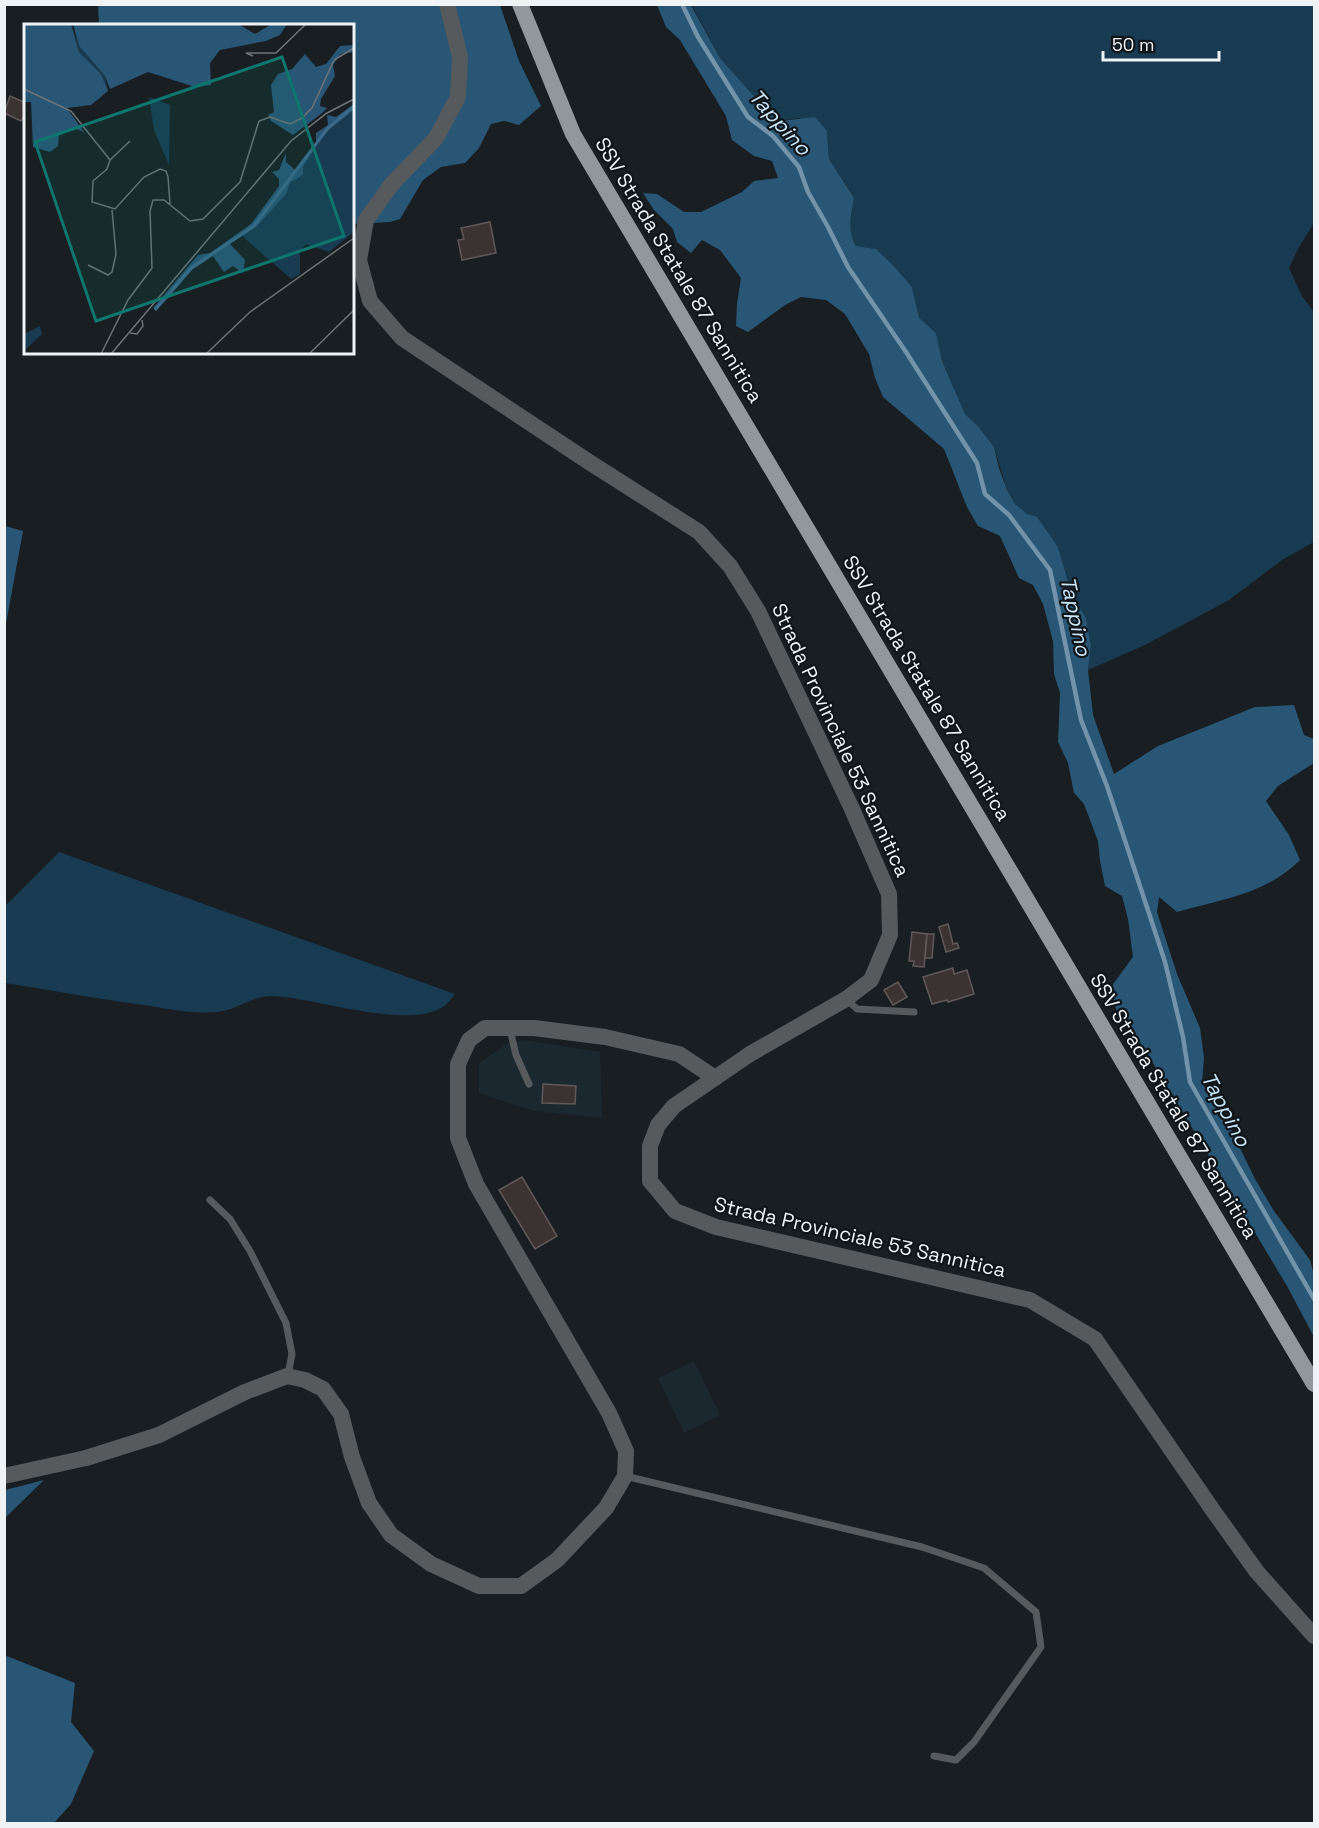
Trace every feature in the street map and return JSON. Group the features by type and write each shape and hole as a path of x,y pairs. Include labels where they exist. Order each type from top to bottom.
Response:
{"main road":[{"name":"SSV Strada Statale 87 Sannitica","path":"520,4 573,134 1314,1384"}],"street":[{"name":"Strada Provinciale 53 Sannitica","path":"447,4 460,57 458,97 436,138 392,183 366,220 359,260 370,301 402,338 579,456 699,532 730,566 758,611 852,809 889,894 890,935 871,980 846,999 750,1054 674,1106 658,1125 650,1146 650,1181 675,1211 716,1227 1030,1300 1095,1339 1257,1572 1314,1636"},
{"path":"4,1476 86,1458 159,1435 245,1392 287,1376 305,1380 323,1389 341,1414 352,1457 369,1503 391,1535 431,1564 479,1586 521,1586 557,1560 606,1508 625,1476 626,1451 609,1413 476,1184 458,1138 458,1064 469,1040 485,1028 509,1026 605,1037 679,1054 715,1078"}],"lane":[{"path":"846,999 857,1009 914,1012"},
{"path":"509,1026 516,1055 529,1084"},
{"path":"210,1200 230,1219 250,1251 286,1323 292,1354 287,1376"},
{"path":"625,1476 922,1546 984,1568 1036,1612 1041,1647 974,1742 956,1760 934,1756"}],"shaded area":[{"path":"98,5 500,5 519,61 541,106 519,125 504,121 491,124 479,148 465,163 441,167 423,180 400,219 390,222 354,224 354,24 99,24"},
{"path":"657,5 691,5 720,58 770,114 781,121 815,117 827,131 829,159 854,198 851,217 853,241 856,246 876,249 912,287 919,318 936,333 942,361 965,414 978,426 994,447 1007,490 1015,504 1027,514 1037,517 1058,547 1072,595 1086,618 1091,645 1088,670 1093,715 1114,774 1158,746 1255,707 1294,705 1304,735 1314,739 1314,763 1278,786 1266,801 1289,835 1300,860 1287,872 1258,888 1177,912 1159,897 1157,912 1177,974 1200,1028 1204,1058 1202,1083 1227,1121 1255,1179 1274,1211 1310,1260 1314,1275 1314,1337 1287,1286 1144,1048 1116,1009 1111,987 1133,957 1128,919 1122,896 1105,886 1098,841 1084,804 1074,793 1068,763 1058,742 1060,693 1054,674 1053,641 1043,604 1033,585 1019,578 1000,536 978,526 967,507 944,449 883,397 869,354 845,314 826,300 801,297 785,305 748,332 736,326 741,278 720,250 702,240 691,253 677,242 673,229 654,210 643,193 657,194 684,212 701,212 742,192 754,181 778,178 772,161 754,156 732,140 726,116 680,40 666,27"},
{"path":"692,5 1314,5 1314,223 1289,268 1302,296 1314,312 1314,542 1282,560 1229,600 1145,645 1088,670 1091,645 1086,618 1072,595 1058,547 1015,504 1007,490 994,447 978,426 965,414 942,361 936,333 919,319 912,287 876,249 856,246 853,241 851,217 854,198 829,159 827,131 799,118 781,121 770,114 720,58"},
{"path":"4,526 23,531 5,629"},
{"path":"59,852 455,994 443,1007 427,1013 407,1015 361,1011 273,996 259,998 223,1011 198,1012 171,1010 5,983 5,906"},
{"path":"525,1040 600,1052 602,1118 534,1111 479,1093 479,1063 510,1042"},
{"path":"694,1361 720,1415 684,1433 658,1378"},
{"path":"44,1480 6,1517 5,1535 5,1490"},
{"path":"4,1655 75,1683 71,1722 94,1751 71,1804 54,1823 5,1823"}],"building":[{"path":"10,96 24,102 24,115 21,121 4,113"},
{"path":"490,222 496,253 462,260 458,240 464,239 461,228"},
{"path":"948,924 953,944 957,943 959,948 946,952 939,927"},
{"path":"912,932 927,934 924,967 913,966 914,961 909,961"},
{"path":"927,934 934,934 932,958 925,958"},
{"path":"953,968 954,974 967,970 974,994 932,1004 923,977"},
{"path":"898,982 907,997 893,1005 884,990"},
{"path":"543,1084 576,1086 575,1104 542,1103"},
{"path":"522,1177 557,1236 535,1249 499,1190"}],"waterway":[{"name":"Tappino","path":"682,4 698,37 748,117 773,136 799,167 808,192 848,267 977,463 985,494 1009,515 1050,570 1081,720 1107,786 1165,962 1183,1037 1190,1082 1314,1299"}]}
